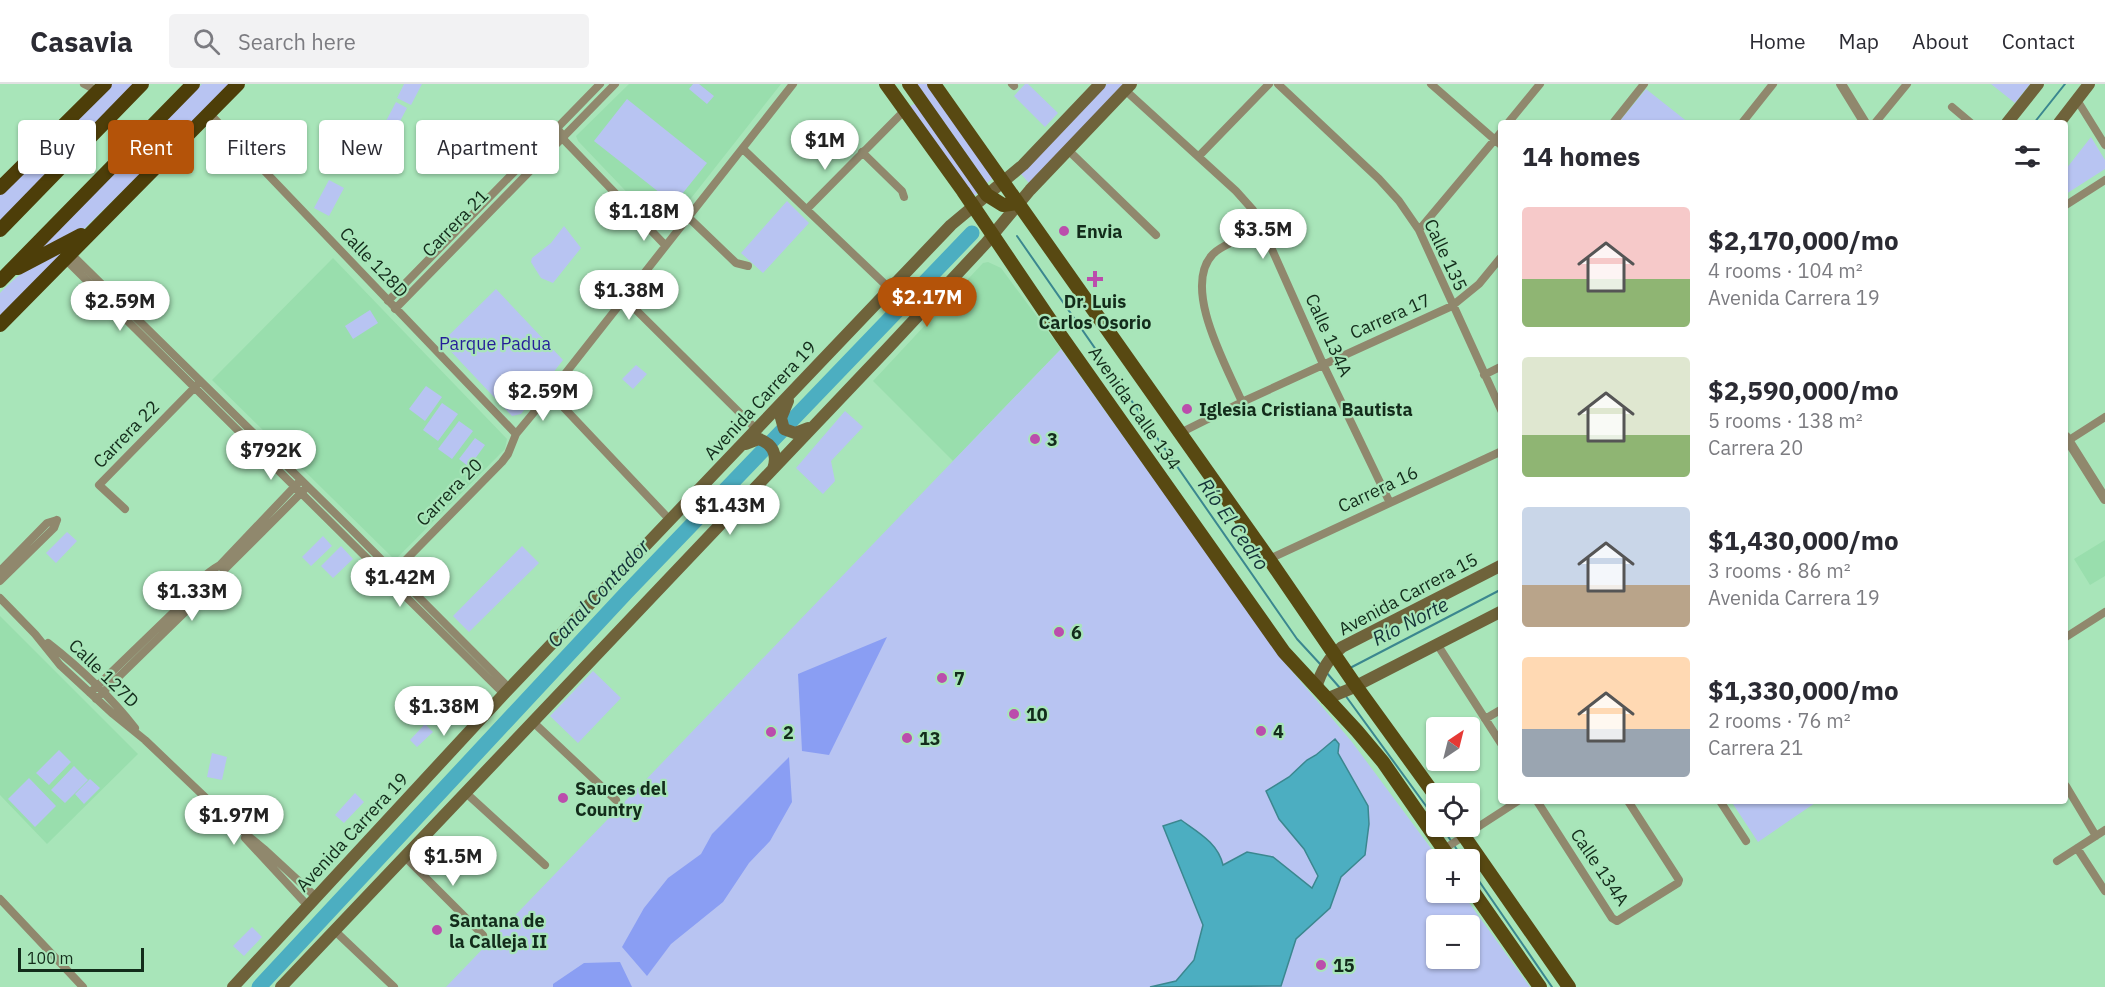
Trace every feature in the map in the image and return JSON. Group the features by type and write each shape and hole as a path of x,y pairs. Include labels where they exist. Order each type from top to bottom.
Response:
{"highway":[{"path":"0,230 142,84"},
{"path":"3,278 193,84"},
{"path":"0,325 238,84"},
{"path":"0,188 101,88"},
{"path":"3,278 66,244 103,220"}],"main road":[{"name":"Avenida Calle 134","path":"886,84 1284,652 1357,730 1454,842 1569,987"},
{"name":"Avenida Calle 134","path":"934,84 1269,559 1352,685 1426,783"},
{"name":"Avenida Carrera 19","path":"233,987 506,691 731,457 758,434 795,389 951,225 1023,165 1100,84"},
{"path":"2009,120 2038,84"},
{"path":"2061,120 2090,84"},
{"path":"282,987 774,463 826,414 1128,87"},
{"path":"904,111 912,88"},
{"path":"912,88 987,195 1003,205 1018,204"},
{"path":"795,389 781,417 784,429 791,433 799,432 826,414"},
{"path":"758,434 769,443 775,452 774,463"},
{"name":"Avenida Carrera 15","path":"1325,695 1320,674 1342,647 1498,567"},
{"path":"1325,695 1352,685 1498,613"},
{"path":"1480,900 1540,987"}],"street":[{"path":"84,84 101,88"},
{"name":"Carrera 21","path":"559,127 600,84"},
{"name":"Carrera 21","path":"395,309 615,84"},
{"name":"Carrera 20","path":"391,576 502,462 516,434 793,84"},
{"path":"1199,156 1269,84"},
{"name":"Calle 135","path":"1278,84 1379,179 1399,201 1419,230 1498,404"},
{"path":"1419,230 1498,143 1431,84"},
{"path":"1510,120 1540,84"},
{"path":"1615,120 1644,84"},
{"path":"1744,120 1773,84"},
{"path":"1840,84 1863,120"},
{"path":"1877,120 1907,84"},
{"name":"Calle 134A","path":"1128,87 1253,210 1389,501"},
{"path":"2077,100 2105,146"},
{"path":"1952,107 1967,120"},
{"path":"807,209 904,111"},
{"name":"Calle 128D","path":"209,113 516,434"},
{"path":"559,127 561,137 665,245"},
{"path":"743,149 890,289"},
{"path":"1068,150 1156,235"},
{"path":"862,152 902,191 904,197"},
{"name":"Carrera 21","path":"388,301 513,174"},
{"path":"2068,204 2105,180"},
{"path":"688,217 736,263 748,266"},
{"path":"1242,402 1205,313 1202,274 1215,251 1263,229"},
{"path":"67,256 506,691"},
{"name":"Carrera 17","path":"1180,433 1323,364 1452,306 1479,284 1498,261"},
{"path":"624,298 758,434"},
{"path":"1484,375 1498,368"},
{"name":"Carrera 22","path":"125,509 99,485 197,384"},
{"path":"550,393 670,520"},
{"path":"2068,439 2105,417"},
{"path":"2068,443 2105,499"},
{"name":"Carrera 16","path":"1269,559 1389,501 1498,453"},
{"path":"97,693 179,607 185,597 301,487"},
{"path":"0,571 47,523 57,520 54,528 0,581"},
{"name":"Calle 127D","path":"0,598 35,634 67,658 97,693 119,708 145,740 229,820 264,849 312,902"},
{"path":"2068,636 2105,612"},
{"path":"1437,644 1498,739"},
{"path":"1485,719 1498,711"},
{"path":"533,722 616,800"},
{"path":"2068,789 2096,836"},
{"path":"466,793 545,865"},
{"path":"1454,842 1513,804"},
{"name":"Calle 134A","path":"1539,804 1612,918 1617,921 1678,883 1679,880 1630,804"},
{"path":"1722,804 1746,841"},
{"path":"2057,861 2105,830"},
{"path":"2077,848 2105,891"},
{"path":"405,857 483,935"},
{"path":"0,899 83,987"},
{"path":"335,931 394,987"}],"shaded area":[{"path":"629,84 781,84 666,230 662,229 578,141 576,136"},
{"path":"333,258 507,439 505,449 398,557 393,558 212,380"},
{"path":"988,262 1001,268 1061,349 953,461 873,381 983,263"},
{"path":"2105,540 2105,576 2090,585 2074,559"},
{"path":"0,616 138,754 47,844 0,795"},
{"path":"887,637 829,755 802,751 798,674"},
{"path":"1335,739 1339,744 1338,753 1368,806 1369,824 1365,855 1341,877 1330,908 1296,939 1281,986 1150,987 1176,981 1194,960 1203,925 1163,826 1181,820 1212,845 1223,865 1247,852 1273,857 1312,888 1318,876 1304,849 1279,819 1266,791 1289,777"},
{"path":"789,757 792,802 770,841 749,863 723,902 671,944 647,976 622,947 644,908 668,878 701,854 712,834"},
{"path":"620,962 632,987 553,987 553,984 584,963"}],"green space":[{"path":"111,84 134,84 96,123 96,120 74,120"},
{"path":"202,84 231,84 194,120 167,120"},
{"path":"404,84 422,84 411,105 397,98"},
{"path":"693,84 699,84 714,96 707,104 689,89"},
{"path":"917,84 930,84 996,176 987,183"},
{"path":"1025,84 1028,84 1058,113 1045,127 1014,96"},
{"path":"1107,84 1123,84 1030,184 1021,174"},
{"path":"1991,84 2030,84 2015,103"},
{"path":"1646,89 1685,120 1620,120"},
{"path":"627,99 707,163 674,204 594,141"},
{"path":"396,102 407,108 401,120 387,120"},
{"path":"917,103 979,192 973,197 912,111 910,106"},
{"path":"2091,137 2105,160 2105,169 2068,193 2068,166"},
{"path":"19,174 46,174 0,221 0,193"},
{"path":"114,174 140,174 85,228 71,237 39,250"},
{"path":"329,180 344,188 329,216 314,208"},
{"path":"787,201 809,223 763,273 741,253"},
{"path":"564,226 581,248 553,283 541,278 531,262 532,258 551,243"},
{"path":"66,249 0,316 0,293 31,267"},
{"name":"Parque Padua","path":"496,289 563,360 521,414 512,416 442,342"},
{"path":"370,310 378,323 353,339 345,326"},
{"path":"1061,349 1285,663 1352,742 1432,849 1426,849 1426,903 1469,903 1478,915 1426,915 1426,969 1480,969 1480,918 1530,987 446,987"},
{"path":"636,365 647,374 633,389 622,379"},
{"path":"426,386 442,397 425,421 409,409"},
{"path":"442,403 458,414 438,441 423,430"},
{"path":"845,411 863,427 831,461 835,481 823,494 796,468"},
{"path":"459,421 473,431 452,459 438,449"},
{"path":"475,438 485,445 469,467 459,459"},
{"path":"67,532 77,541 56,563 46,553"},
{"path":"323,536 332,546 311,566 302,557"},
{"path":"341,546 353,559 333,578 321,566"},
{"path":"522,546 539,563 469,632 453,616"},
{"path":"593,671 621,698 578,743 550,716"},
{"path":"425,724 433,732 417,747 410,740"},
{"path":"59,750 71,762 49,785 36,773"},
{"path":"212,753 227,757 222,780 207,777"},
{"path":"74,766 88,780 65,803 51,790"},
{"path":"29,778 56,806 35,827 8,799"},
{"path":"90,779 100,788 84,804 75,794"},
{"path":"355,793 364,802 344,823 335,815"},
{"path":"1733,804 1814,804 1758,842"},
{"path":"252,927 262,937 244,956 233,946"}],"waterway":[{"name":"Río Norte","path":"2036,120 2065,84"},
{"name":"Canal Contador","path":"259,987 627,592 972,233"},
{"name":"Río El Cedro","path":"1017,236 1297,639 1321,665"},
{"name":"Río Norte","path":"1350,668 1498,591"},
{"name":"Río El Cedro","path":"1326,672 1340,688"},
{"name":"Río El Cedro","path":"1345,695 1426,806"},
{"name":"Río El Cedro","path":"1448,837 1457,849"},
{"name":"Río El Cedro","path":"1480,883 1552,987"}],"place":[{"name":"Envia","path":"1064,231"},
{"name":"Dr. Luis Carlos Osorio","path":"1095,279"},
{"name":"Iglesia Cristiana Bautista","path":"1187,409"},
{"name":"3","path":"1035,439"},
{"name":"6","path":"1059,632"},
{"name":"7","path":"942,678"},
{"name":"10","path":"1014,714"},
{"name":"4","path":"1261,731"},
{"name":"2","path":"771,732"},
{"name":"13","path":"907,738"},
{"name":"Sauces del Country","path":"563,798"},
{"name":"Santana de la Calleja II","path":"437,930"},
{"name":"15","path":"1321,965"}]}
